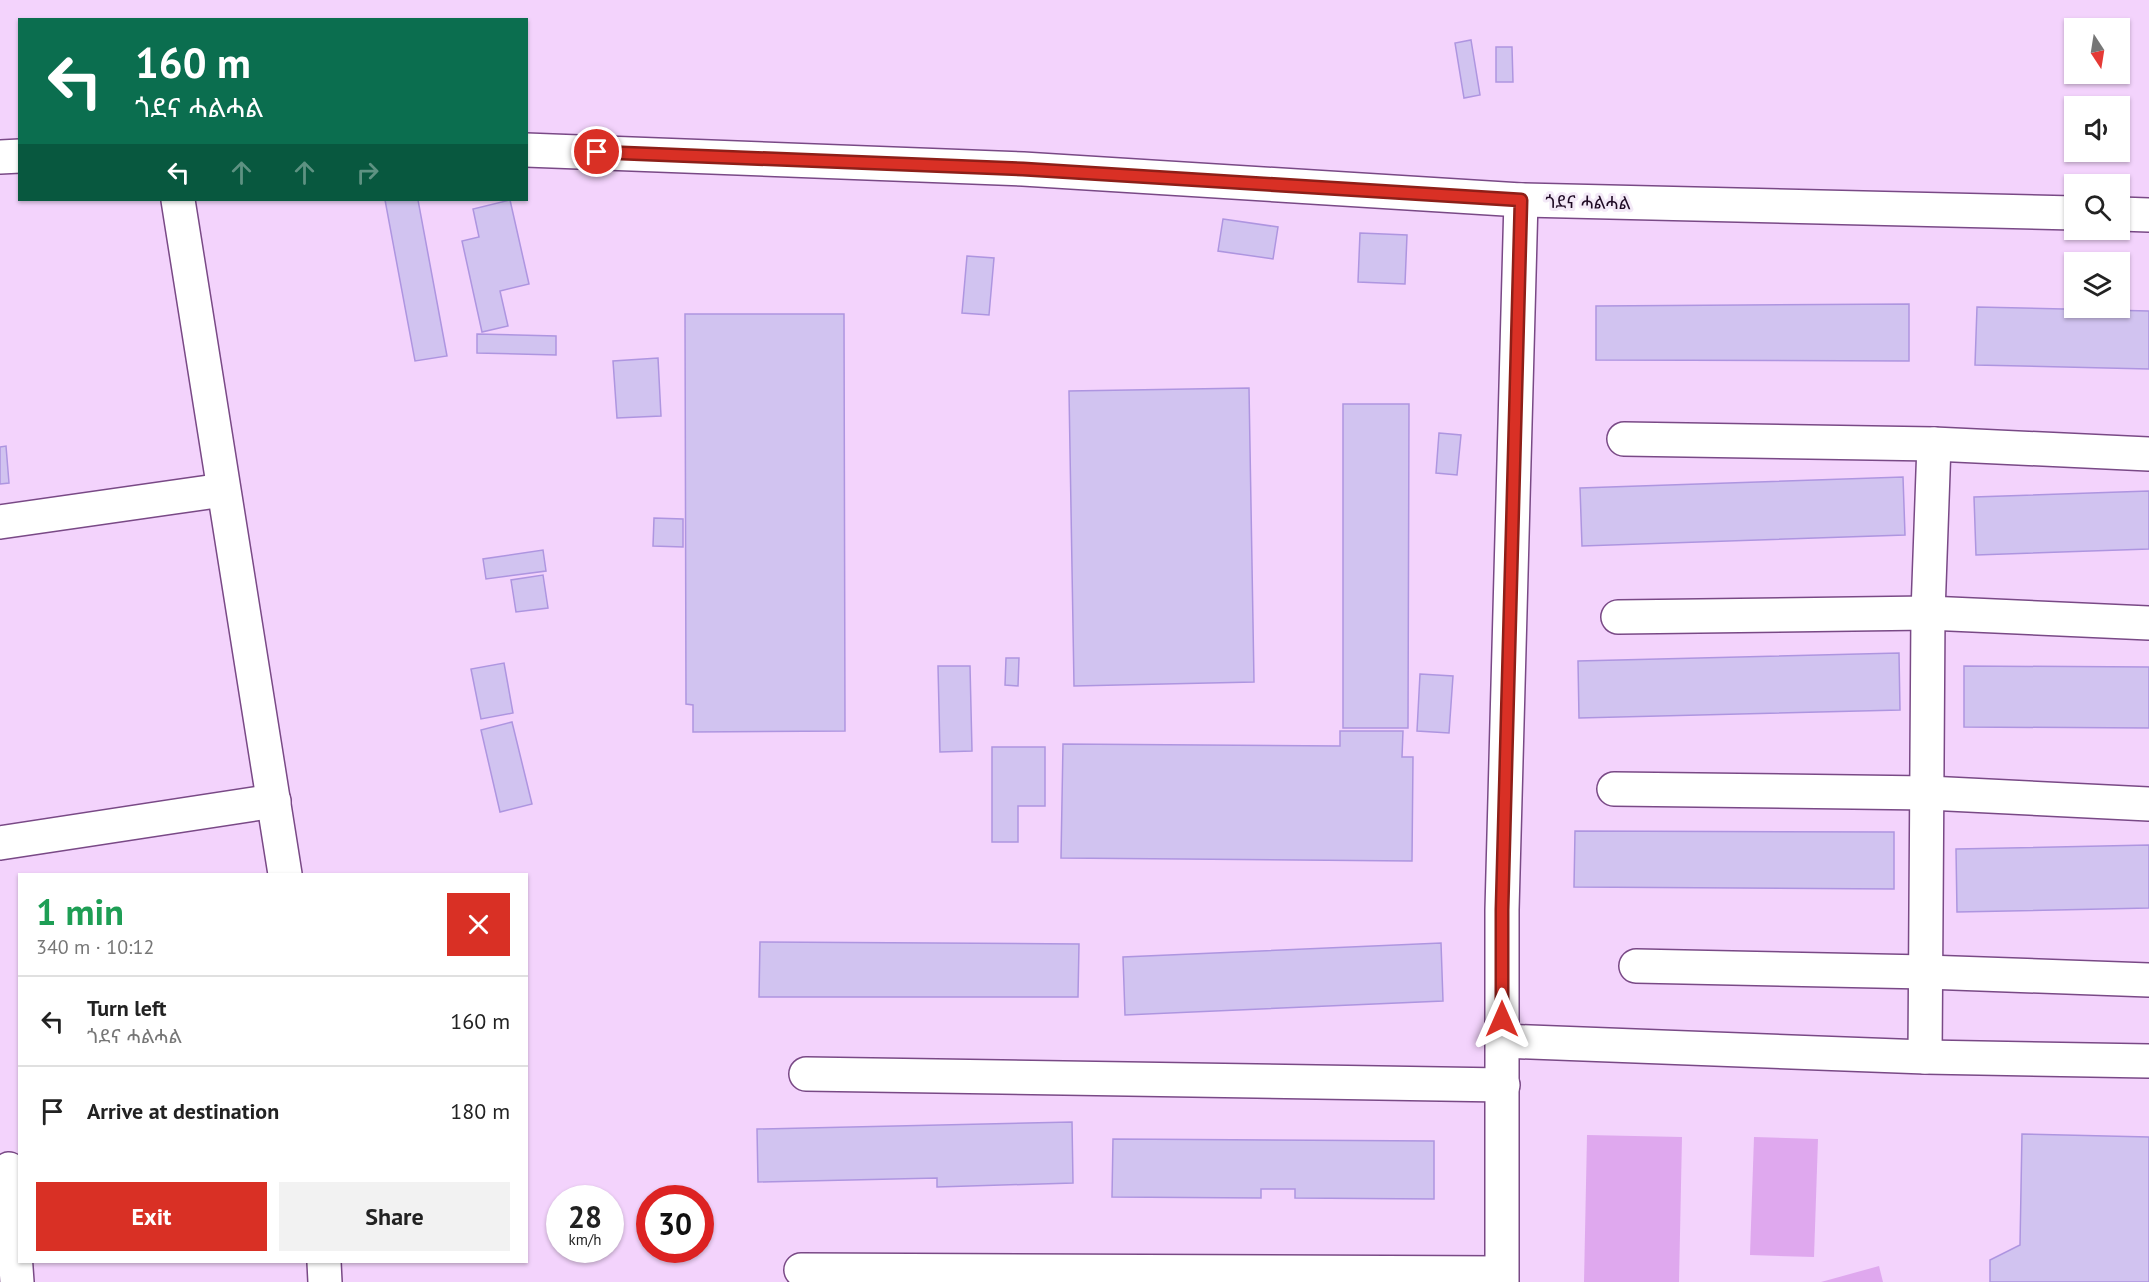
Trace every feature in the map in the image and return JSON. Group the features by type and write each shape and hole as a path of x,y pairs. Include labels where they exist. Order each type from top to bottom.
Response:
{"street":[{"name":"ጎደና ሓልሓል","path":"528,150 1023,169 1521,200 2064,213"},
{"path":"0,157 18,156"},
{"path":"801,1270 1502,1277 1502,910 1521,200"},
{"path":"178,201 285,873"},
{"path":"2130,214 2149,215"},
{"path":"1624,439 1934,444 2149,454"},
{"path":"1925,1057 1928,613 1934,444"},
{"path":"0,522 223,490"},
{"path":"1618,617 1928,613 2149,623"},
{"path":"1614,789 1928,793 2149,804"},
{"path":"0,843 274,801"},
{"path":"1636,966 1926,972 2149,981"},
{"path":"1502,1041 1925,1057 2149,1061"},
{"path":"806,1074 1503,1085"},
{"path":"9,1169 17,1282"},
{"path":"324,1263 326,1282"}],"shaded area":[{"path":"1587,1135 1682,1137 1679,1282 1584,1282"},
{"path":"1754,1137 1818,1139 1814,1257 1750,1255"},
{"path":"1879,1266 1883,1282 1821,1282"}],"building":[{"path":"1471,40 1480,95 1464,98 1455,43"},
{"path":"1496,47 1512,47 1513,82 1496,82"},
{"path":"385,201 418,201 447,356 415,361"},
{"path":"510,201 529,284 500,291 508,326 482,332 462,241 479,237 473,209"},
{"path":"1223,219 1278,227 1273,259 1218,251"},
{"path":"1360,233 1407,235 1405,284 1358,282"},
{"path":"967,256 994,258 989,315 962,313"},
{"path":"1909,304 1909,361 1596,360 1596,306"},
{"path":"1977,307 2064,309 2064,318 2130,318 2130,311 2149,311 2149,369 1975,365"},
{"path":"685,314 844,314 845,731 693,732 693,705 686,704"},
{"path":"477,334 556,336 556,355 477,353"},
{"path":"658,358 661,416 617,418 613,361"},
{"path":"1249,388 1254,682 1074,686 1069,391"},
{"path":"1343,404 1409,404 1408,728 1343,728"},
{"path":"1439,433 1461,435 1457,475 1436,473"},
{"path":"6,446 9,483 0,484 0,447"},
{"path":"1903,477 1905,535 1582,546 1580,488"},
{"path":"2149,491 2149,549 1976,555 1974,497"},
{"path":"654,518 683,519 683,547 653,546"},
{"path":"543,550 546,571 486,579 483,559"},
{"path":"543,575 548,608 516,612 511,580"},
{"path":"1899,653 1900,710 1579,718 1578,661"},
{"path":"1006,658 1019,658 1018,686 1005,685"},
{"path":"504,663 513,713 481,719 471,669"},
{"path":"938,666 970,666 972,751 940,752"},
{"path":"1964,666 2149,667 2149,728 1964,727"},
{"path":"1420,674 1453,676 1449,733 1417,731"},
{"path":"512,722 532,804 500,812 481,730"},
{"path":"1340,731 1403,731 1402,757 1413,757 1412,861 1061,858 1063,744 1340,746"},
{"path":"992,747 1045,747 1045,806 1018,806 1018,842 992,842"},
{"path":"1575,831 1894,832 1894,889 1574,887"},
{"path":"2149,845 2149,908 1957,912 1956,849"},
{"path":"760,942 1079,944 1078,997 759,997"},
{"path":"1441,943 1443,1001 1125,1015 1123,957"},
{"path":"1072,1122 1073,1183 937,1187 937,1178 758,1182 757,1129"},
{"path":"2022,1134 2149,1137 2149,1282 1990,1282 1990,1260 2020,1245"},
{"path":"1113,1139 1434,1141 1434,1199 1295,1198 1295,1189 1261,1189 1261,1198 1112,1197"}],"route":[{"path":"597,152 1023,169 1521,200 1502,910 1502,1019"}]}
